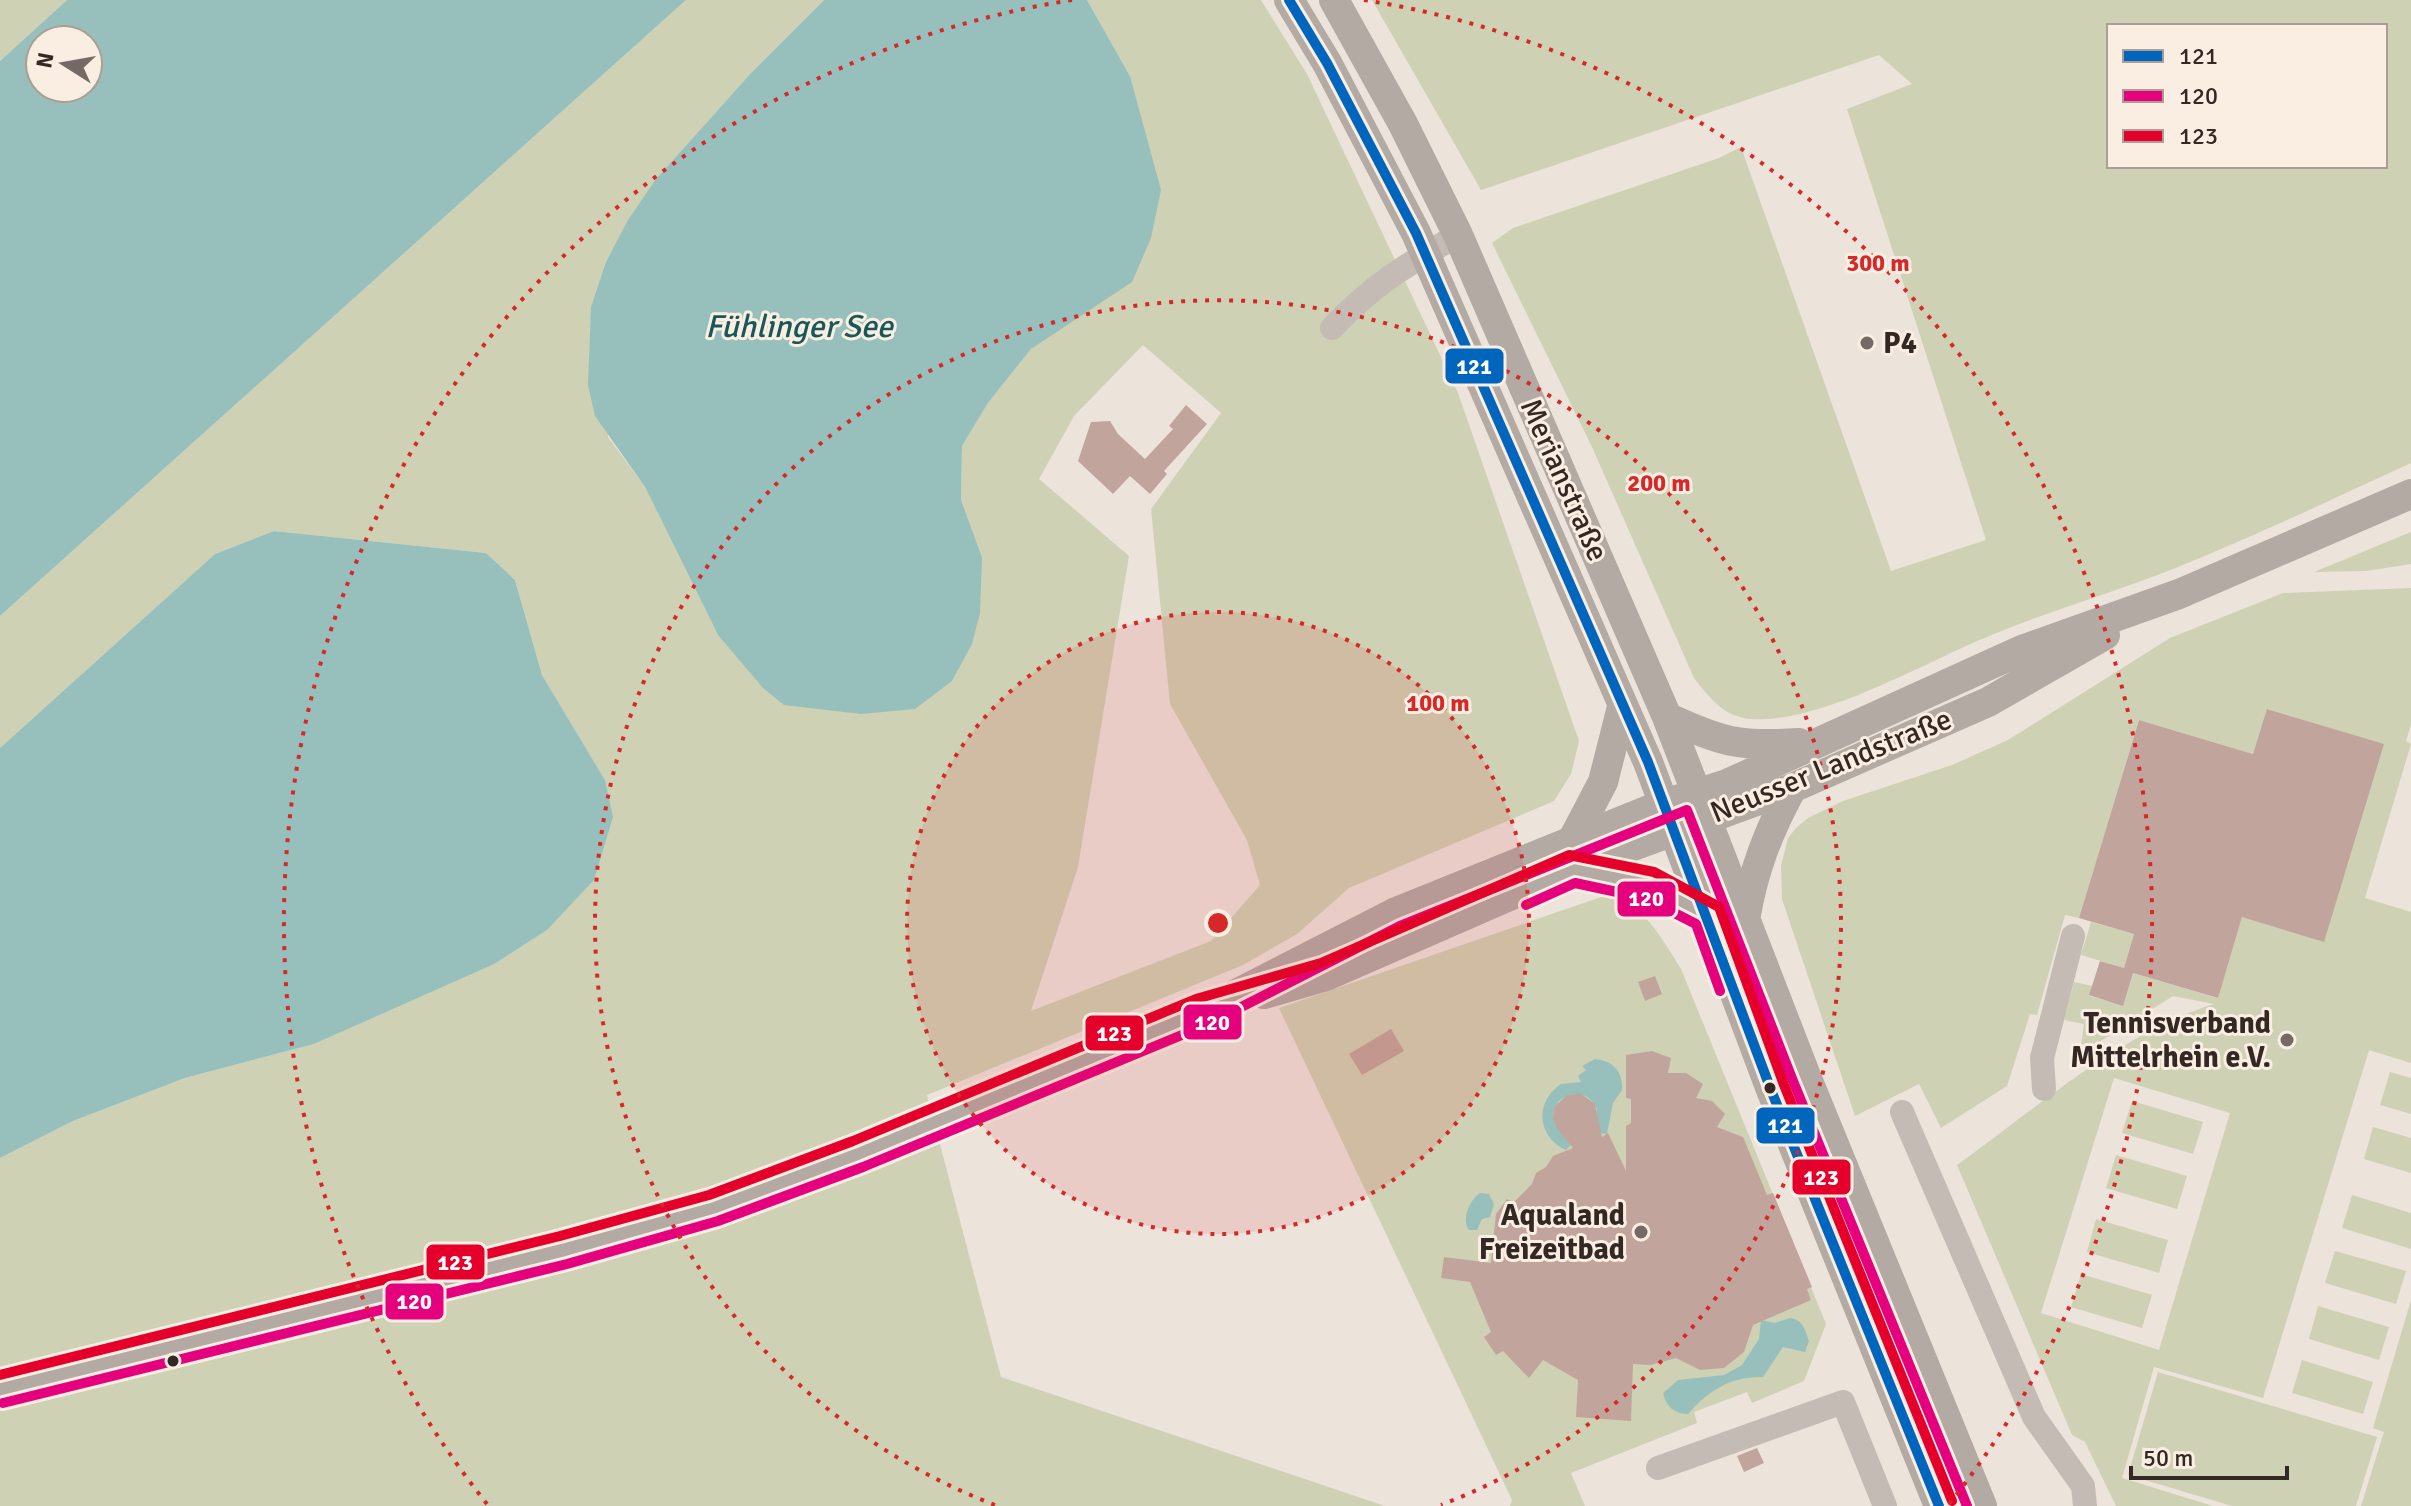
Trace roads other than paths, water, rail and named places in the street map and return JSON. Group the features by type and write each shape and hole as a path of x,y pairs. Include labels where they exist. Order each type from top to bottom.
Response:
{"main road":[{"name":"Merianstraße","path":"1289,0 1327,63 1425,254 1622,707 1669,816 1771,1090 1939,1506"},
{"name":"Merianstraße","path":"1334,0 1403,124 1458,235 1667,717 1745,920 1982,1506"},
{"name":"Neusser Landstraße","path":"1700,805 1727,784 2022,650 2179,594 2411,494"},
{"name":"Neusser Landstraße","path":"0,1389 564,1250 713,1208 858,1154 1201,1012 1326,976 1572,854 1669,816 1700,805 1792,788 1988,702 2179,594"},
{"path":"1622,707 1603,782 1572,854 1650,885 1707,914"},
{"path":"1667,717 1717,740 1752,746 1821,741"},
{"path":"1745,920 1751,880 1766,836 1792,788"}],"lane":[{"path":"1332,328 1367,291 1458,235"},
{"path":"2044,1089 2042,1058 2073,936"},
{"path":"1902,1112 2034,1417 2083,1486 2085,1506"},
{"path":"1658,1468 1843,1402 1885,1506"}],"water":[{"path":"67,0 686,0 0,616 0,61 24,39 24,104 104,104 104,24 41,24"},
{"name":"Fühlinger See","path":"824,0 1087,0 1130,76 1161,190 1151,238 1132,282 1031,349 988,403 962,446 961,500 982,557 980,613 972,644 952,681 915,709 861,714 784,705 763,688 718,635 645,487 595,416 588,385 591,307 606,262 628,220 656,179 751,73"},
{"path":"274,531 486,553 515,580 542,675 605,780 613,817 594,880 547,930 494,964 314,1044 185,1078 73,1121 0,1158 0,748 215,554"},
{"path":"1595,1059 1616,1068 1622,1090 1613,1103 1607,1134 1596,1133 1597,1109 1590,1099 1575,1094 1559,1101 1554,1119 1573,1143 1566,1150 1549,1137 1542,1119 1543,1109 1552,1091 1561,1084 1581,1082 1578,1076 1586,1070 1582,1066"},
{"path":"1480,1193 1489,1194 1494,1204 1490,1217 1482,1219 1477,1230 1469,1230 1466,1221 1468,1210"},
{"path":"1790,1318 1801,1323 1805,1329 1809,1341 1805,1352 1783,1347 1763,1377 1741,1379 1721,1386 1688,1414 1669,1406 1663,1393 1678,1380 1724,1375 1742,1365 1759,1339 1761,1320 1775,1323"}],"place":[{"name":"P4","path":"1867,343"},
{"name":"Tennisverband Mittelrhein e.V.","path":"2287,1040"},
{"name":"Aqualand Freizeitbad","path":"1641,1232"}]}
